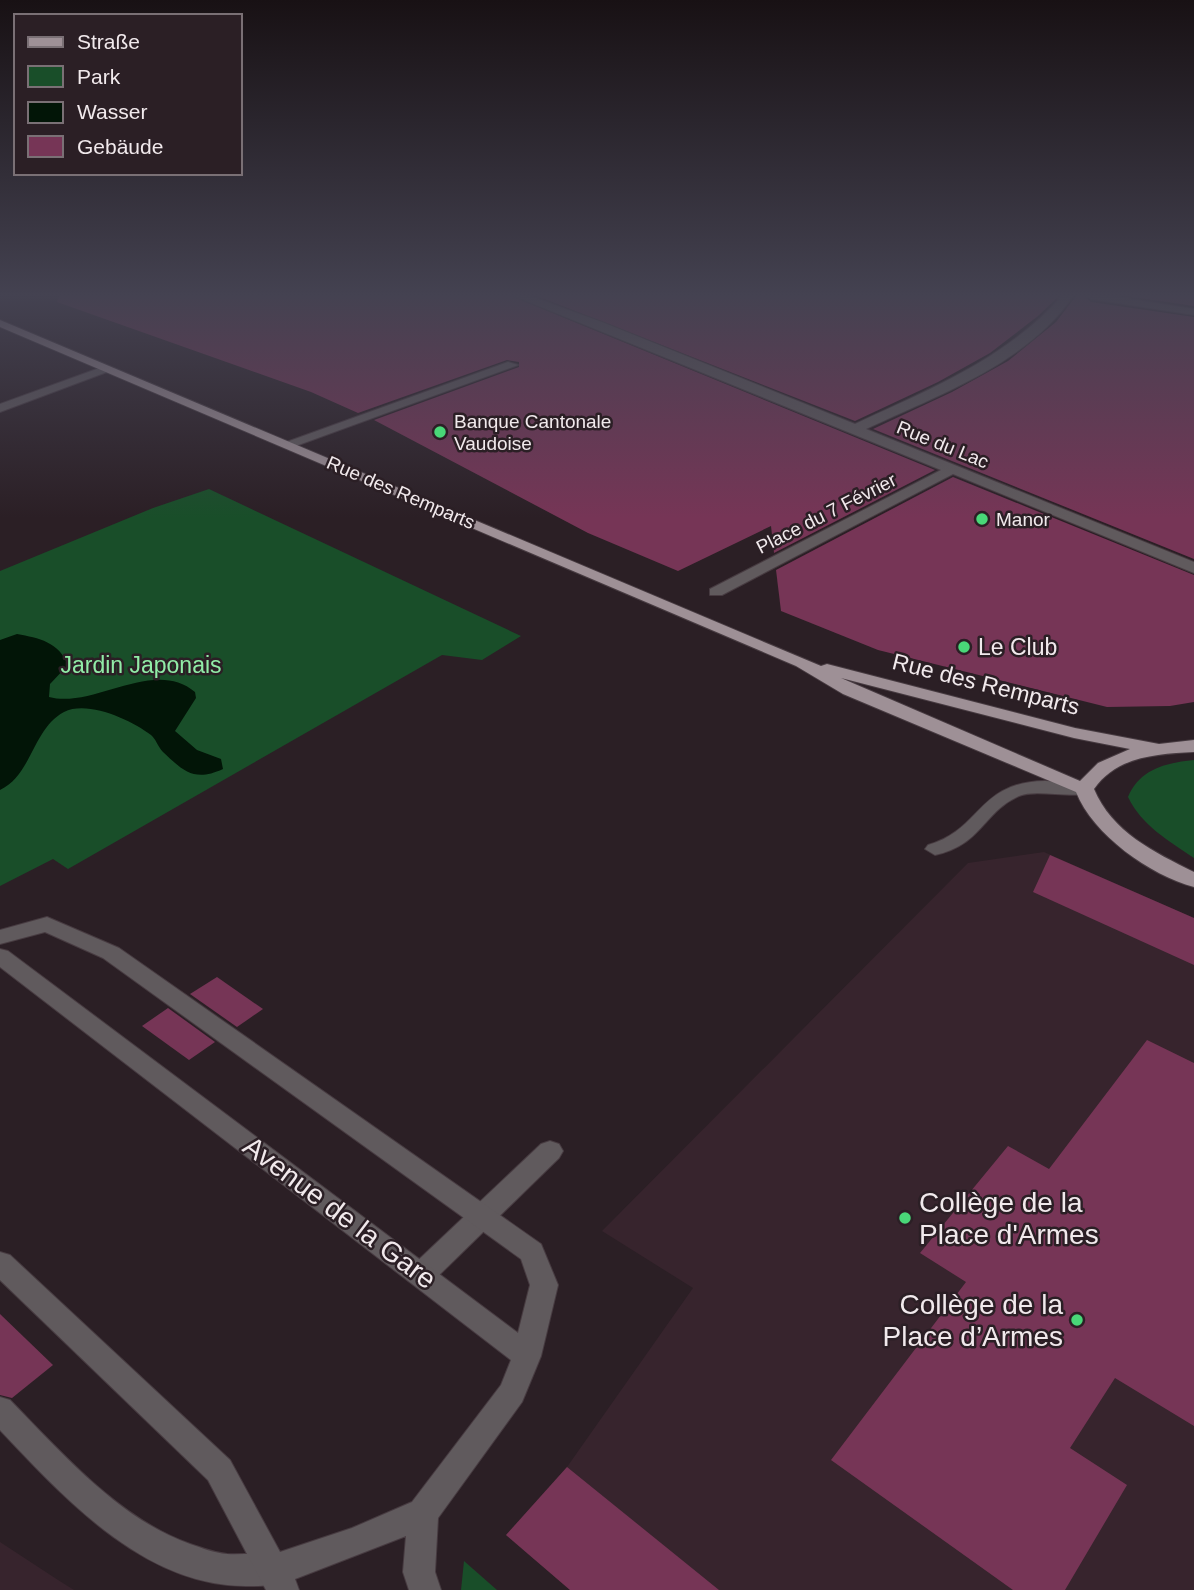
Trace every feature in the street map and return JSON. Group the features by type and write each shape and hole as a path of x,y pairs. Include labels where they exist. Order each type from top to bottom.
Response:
{"main road":[{"name":"Rue des Remparts","path":"112,370 802,662 849,690 1084,789"},
{"name":"Rue des Remparts","path":"802,662 1074,733 1158,749"},
{"path":"1194,746 1158,749 1110,763 1090,778 1084,789 1088,803 1099,819 1139,849 1194,880"}],"street":[{"path":"0,408 106,370"},
{"path":"288,444 497,370"},
{"name":"Rue du Lac","path":"712,370 1194,568"},
{"path":"856,429 975,370"},
{"name":"Place du 7 Février","path":"716,592 953,469"},
{"path":"935,849 955,845 1009,794 1029,788 1084,789"},
{"path":"0,937 47,924 111,953 532,1252 544,1285 527,1356 512,1393 423,1513 278,1580 217,1568 159,1549 70,1482 0,1410"},
{"name":"Avenue de la Gare","path":"0,956 527,1356"},
{"path":"422,1274 550,1151"},
{"path":"0,1263 219,1470 278,1580"},
{"path":"423,1513 419,1573 425,1590"}],"shaded area":[{"name":"Collège de la Place d'Armes","path":"1044,852 1194,918 1194,1590 570,1590 506,1535 567,1467 693,1288 602,1231 968,863"},
{"path":"0,1542 58,1580 74,1590 0,1590"}],"green space":[{"name":"Jardin Japonais","path":"209,489 521,636 482,660 442,655 68,869 53,859 0,886 0,571 153,508"},
{"path":"1194,760 1194,858 1148,824 1128,797 1139,780 1155,769"},
{"path":"464,1561 497,1590 461,1590"}],"water":[{"path":"17,634 47,642 64,657 68,665 50,684 49,697 67,699 143,681 161,680 179,683 195,692 196,698 175,731 197,750 221,759 223,769 205,775 190,773 163,752 151,735 132,723 97,710 74,709 54,719 45,729 19,774 0,790 0,640"}],"building":[{"path":"249,370 478,370 358,413 311,392"},
{"path":"510,370 692,370 935,470 774,553 771,526 678,571 588,533 374,420"},
{"path":"726,370 959,370 855,421"},
{"path":"991,370 1194,370 1194,559 873,429"},
{"path":"953,477 1194,575 1194,702 1170,706 1107,707 878,650 781,611 776,570"},
{"path":"1050,855 1194,918 1194,965 1033,892"},
{"path":"217,977 263,1009 237,1027 190,994"},
{"path":"168,1008 215,1042 189,1060 142,1026"},
{"name":"Collège de la Place d’Armes","path":"1147,1040 1194,1063 1194,1426 1115,1378 1070,1448 1127,1485 1065,1590 1013,1590 831,1460 966,1282 920,1253 1008,1146 1049,1169"},
{"path":"0,1314 53,1365 12,1398 0,1395"},
{"path":"567,1467 719,1590 570,1590 506,1535"}],"place":[{"name":"Banque Cantonale Vaudoise","path":"440,432"},
{"name":"Manor","path":"982,519"},
{"name":"Le Club","path":"964,647"},
{"name":"Collège de la Place d'Armes","path":"905,1218"},
{"name":"Collège de la Place d’Armes","path":"1077,1320"}]}
